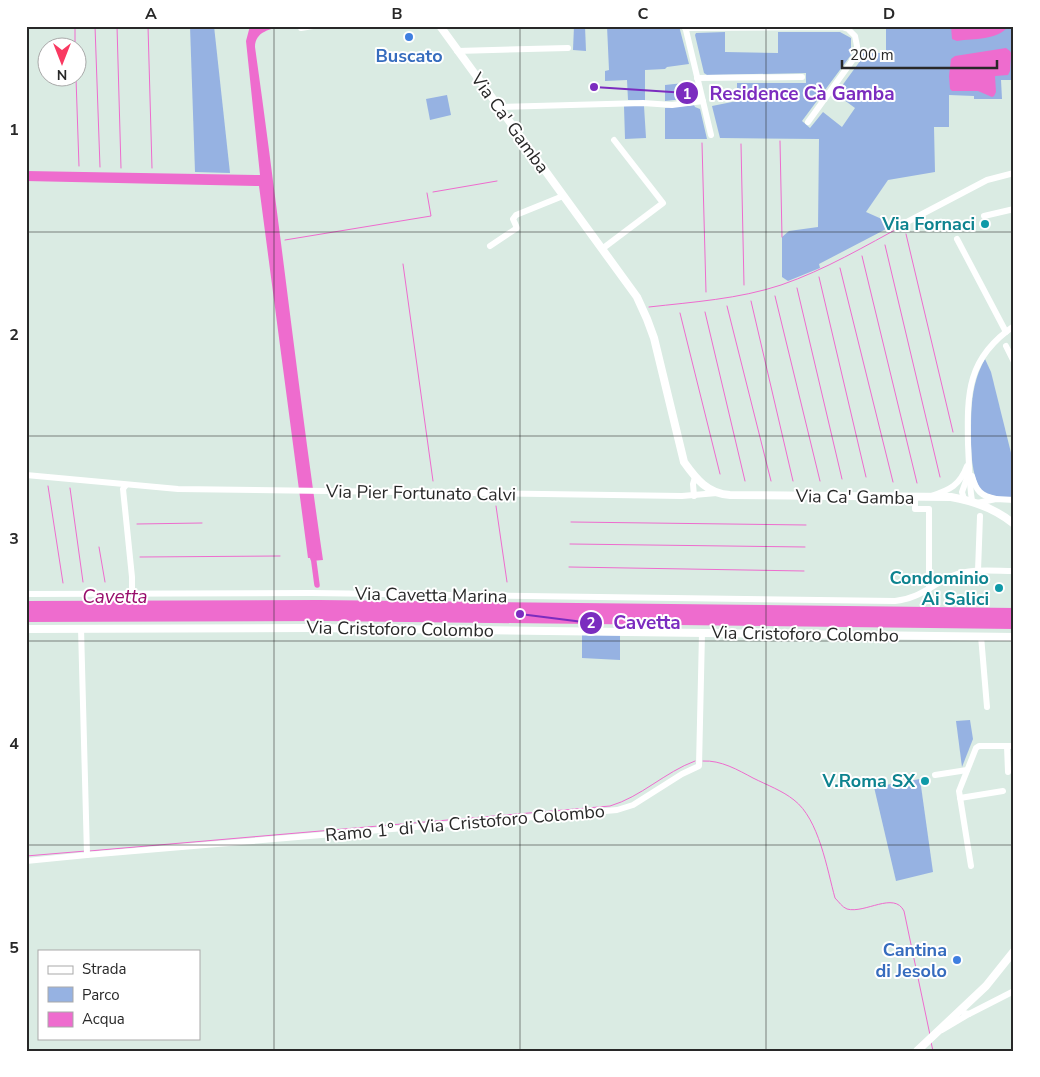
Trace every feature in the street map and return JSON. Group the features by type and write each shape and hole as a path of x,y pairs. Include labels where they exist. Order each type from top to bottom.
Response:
{"street":[{"path":"301,28 313,26"},
{"name":"Via Ca' Gamba","path":"440,26 632,289 647,318 654,338 684,462 702,484 717,493 730,495 951,497 971,501 996,512 1014,524"},
{"path":"711,135 685,27 842,27 853,32 856,40 857,54 808,122"},
{"name":"Via Ca' Gamba","path":"457,51 568,48"},
{"path":"697,78 802,77"},
{"path":"498,107 643,103 672,105 703,101"},
{"path":"602,249 663,203 614,140"},
{"path":"907,222 987,180 1014,173"},
{"path":"490,246 517,228 513,218 516,215 563,196"},
{"path":"984,216 1014,209"},
{"path":"958,239 1006,332"},
{"path":"1014,326 990,347 979,363 972,379 968,397 969,466 962,492 971,501 1014,500"},
{"path":"1006,346 1014,362"},
{"path":"925,497 956,484 961,480 969,466"},
{"path":"969,466 978,491 984,496 996,499"},
{"name":"Via Pier Fortunato Calvi","path":"26,475 126,486 178,489 694,496 717,493"},
{"path":"694,496 693,484 695,477"},
{"path":"126,486 123,489 132,594"},
{"path":"915,497 915,509 929,509 929,589"},
{"path":"978,571 980,516"},
{"name":"Via Cavetta Marina","path":"26,594 311,593 895,601 914,598 952,576 978,571 1014,571"},
{"name":"Via Cristoforo Colombo","path":"26,628 312,628 1014,637"},
{"path":"26,861 87,852 81,628"},
{"name":"Ramo 1° di Via Cristoforo Colombo","path":"87,852 616,810 633,805 682,774 699,766 702,633"},
{"path":"981,636 987,708"},
{"path":"971,866 959,791 976,748 979,746 1010,746 1008,772"},
{"path":"934,775 967,770"},
{"path":"960,798 1003,791"},
{"path":"917,1051 993,979 1014,951"},
{"path":"932,1035 1014,991"},
{"path":"962,1010 964,1013 969,1014"}],"green space":[{"path":"190,26 214,26 230,173 195,172"},
{"path":"574,26 585,26 586,51 573,50"},
{"path":"607,26 679,26 689,64 667,67 665,69 645,70 645,101 628,100 627,80 605,81 605,71 609,70"},
{"path":"861,26 1014,26 1014,80 1001,80 1002,99 974,99 974,96 949,95 949,127 934,127 935,172 888,180 866,212 884,220 888,228 819,264 820,268 788,281 782,277 782,237 789,231 818,227 819,139 720,138 712,106 737,101 737,83 806,83 806,73 707,75 704,73 695,35 696,33 725,32 725,52 778,53 778,32 840,32 851,38 851,55 802,121 810,128 823,112 842,127 855,108 836,94 863,57 863,53 886,53 886,28 861,28"},
{"path":"693,82 696,93 693,98 665,101 665,85"},
{"path":"447,95 451,115 430,120 426,99"},
{"path":"694,105 700,109 707,139 665,139 665,108"},
{"path":"624,106 644,106 646,138 625,139"},
{"path":"985,359 991,372 1014,465 1014,497 997,497 981,492 973,470 971,447 972,403 977,376"},
{"path":"582,634 620,635 620,660 582,658"},
{"path":"970,720 973,739 962,767 956,721"},
{"path":"920,779 933,872 896,881 874,787"}],"water":[{"path":"250,26 284,26 261,34 255,47 323,560 311,561 308,558 259,186 26,181 26,171 260,175 246,41"},
{"path":"951,26 1009,26 992,37 957,41 952,39"},
{"path":"1006,48 1011,53 1010,71 1008,75 995,76 996,92 994,96 992,97 978,91 952,91 950,89 951,59 955,56"},
{"name":"Cavetta","path":"319,600 1014,608 1014,629 325,621 26,622 26,601"}],"waterway":[{"path":"75,26 75,38"},
{"path":"95,26 100,167"},
{"path":"117,26 121,168"},
{"path":"148,26 152,168"},
{"path":"76,88 79,166"},
{"path":"780,141 782,237"},
{"path":"702,143 706,292"},
{"path":"741,144 744,285"},
{"path":"433,192 497,181"},
{"path":"285,240 431,216 427,193"},
{"path":"649,307 732,297 781,285 829,265 906,224"},
{"path":"906,234 953,432"},
{"path":"885,245 940,477"},
{"path":"862,256 917,483"},
{"path":"403,264 433,481"},
{"path":"840,268 893,482"},
{"path":"819,277 866,477"},
{"path":"797,288 842,479"},
{"path":"775,296 820,481"},
{"path":"751,301 793,481"},
{"path":"727,306 771,481"},
{"path":"705,312 745,481"},
{"path":"680,313 720,474"},
{"path":"48,486 63,583"},
{"path":"70,488 83,582"},
{"path":"496,506 507,582"},
{"path":"571,522 806,525"},
{"path":"137,524 202,523"},
{"path":"570,544 805,547"},
{"path":"99,547 105,582"},
{"path":"313,555 317,585"},
{"path":"140,557 280,556"},
{"path":"569,567 804,571"},
{"path":"89,851 610,806 632,797 673,771 695,761"},
{"path":"703,761 716,762 735,769 785,794 803,808 821,845 835,898 844,907 854,910 893,903 899,905 904,911 930,1035"},
{"path":"26,856 86,851"},
{"path":"931,1042 933,1051"}],"place":[{"name":"Buscato","path":"409,37"},
{"name":"Residence Cà Gamba","path":"594,87"},
{"name":"Via Fornaci","path":"985,224"},
{"name":"Condominio Ai Salici","path":"999,588"},
{"name":"Cavetta","path":"520,614"},
{"name":"V.Roma SX","path":"925,781"},
{"name":"Cantina di Jesolo","path":"957,960"}]}
